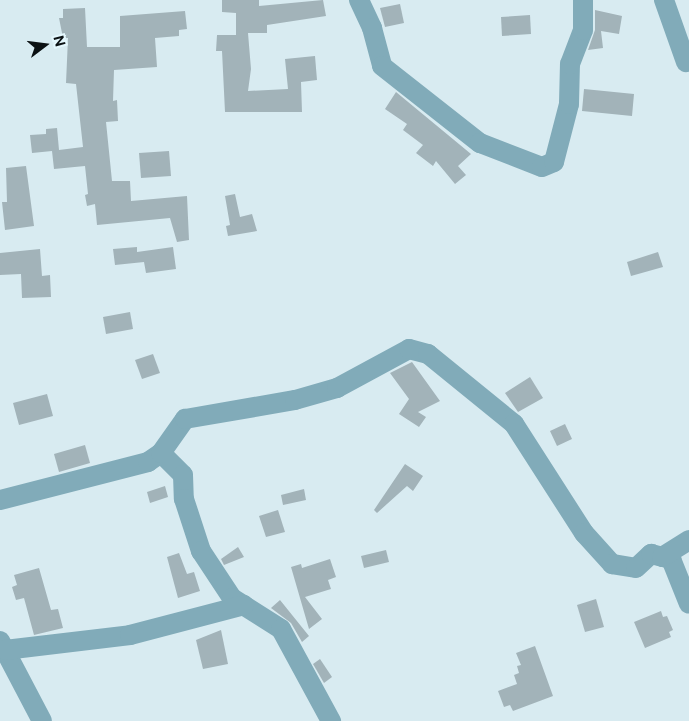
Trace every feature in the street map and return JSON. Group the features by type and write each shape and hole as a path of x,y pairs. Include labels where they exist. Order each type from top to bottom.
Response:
{"street":[{"path":"359,0 372,28 382,66 480,143 542,167 554,162 569,104 570,64 583,30 583,0"},
{"path":"664,0 686,62"},
{"path":"0,500 148,462 161,453 185,419 295,400 337,388 409,349 428,354 514,424 584,533 612,564 636,568 651,554 671,559 689,604"},
{"path":"161,453 183,475 184,499 201,551 232,598 281,629 330,721"},
{"path":"662,556 689,540"},
{"path":"42,721 2,646 130,635 244,605"}],"building":[{"path":"222,0 259,0 259,6 323,0 326,16 267,25 267,33 248,33 251,69 248,91 288,89 285,59 315,56 317,80 301,82 302,112 225,112 222,51 216,51 217,35 236,35 236,13 222,12"},
{"path":"400,4 404,23 385,27 380,8"},
{"path":"85,8 87,47 120,47 120,16 185,11 187,29 179,30 179,36 155,38 157,67 114,70 113,101 117,100 118,121 106,122 112,181 130,181 131,201 187,196 189,240 177,242 170,218 97,225 95,204 87,206 85,195 88,194 85,166 54,169 52,151 32,153 30,135 46,134 46,129 57,128 59,150 83,147 76,84 66,83 68,38 63,38 59,18 63,18 63,9"},
{"path":"595,10 622,16 619,34 601,31 603,48 588,50 595,30"},
{"path":"530,15 531,34 502,36 501,17"},
{"path":"584,89 634,94 632,116 582,111"},
{"path":"396,92 471,154 458,166 466,175 455,184 436,161 433,166 416,153 423,145 403,130 407,124 385,109"},
{"path":"169,151 171,176 141,178 139,153"},
{"path":"26,166 34,226 5,230 2,202 7,202 6,168"},
{"path":"235,194 240,217 252,214 257,231 228,236 226,226 230,225 225,196"},
{"path":"137,247 137,252 173,247 176,269 146,273 144,262 115,265 113,249"},
{"path":"40,249 42,276 50,275 51,297 22,298 21,274 0,275 0,253"},
{"path":"658,252 663,267 631,276 627,262"},
{"path":"130,312 133,329 106,334 103,317"},
{"path":"153,354 160,373 142,379 135,360"},
{"path":"412,362 440,401 418,412 426,417 419,427 399,414 409,399 390,373"},
{"path":"530,377 543,398 518,412 505,393"},
{"path":"47,394 53,416 19,425 13,403"},
{"path":"565,424 572,439 557,446 550,431"},
{"path":"85,445 90,463 59,472 54,454"},
{"path":"405,464 423,476 413,491 407,486 377,513 374,510"},
{"path":"165,486 168,497 150,503 147,492"},
{"path":"304,489 306,500 283,505 281,495"},
{"path":"278,510 285,532 266,537 259,516"},
{"path":"238,547 244,557 224,565 221,559"},
{"path":"386,550 389,562 364,568 361,556"},
{"path":"179,553 187,574 194,572 200,591 178,598 167,557"},
{"path":"330,559 336,577 328,580 331,589 305,597 322,619 309,629 291,567 301,564 302,568"},
{"path":"39,568 51,610 58,609 63,628 34,635 24,598 16,600 12,587 17,585 14,575"},
{"path":"596,599 604,627 585,632 577,605"},
{"path":"280,600 309,636 302,642 291,623 271,608"},
{"path":"661,611 663,617 667,616 673,630 669,632 671,637 645,648 634,622"},
{"path":"221,630 228,664 203,669 196,640"},
{"path":"535,646 553,696 513,711 510,705 504,707 498,691 517,684 514,675 519,673 517,666 521,665 516,653"},
{"path":"320,659 332,677 324,683 313,664"}]}
